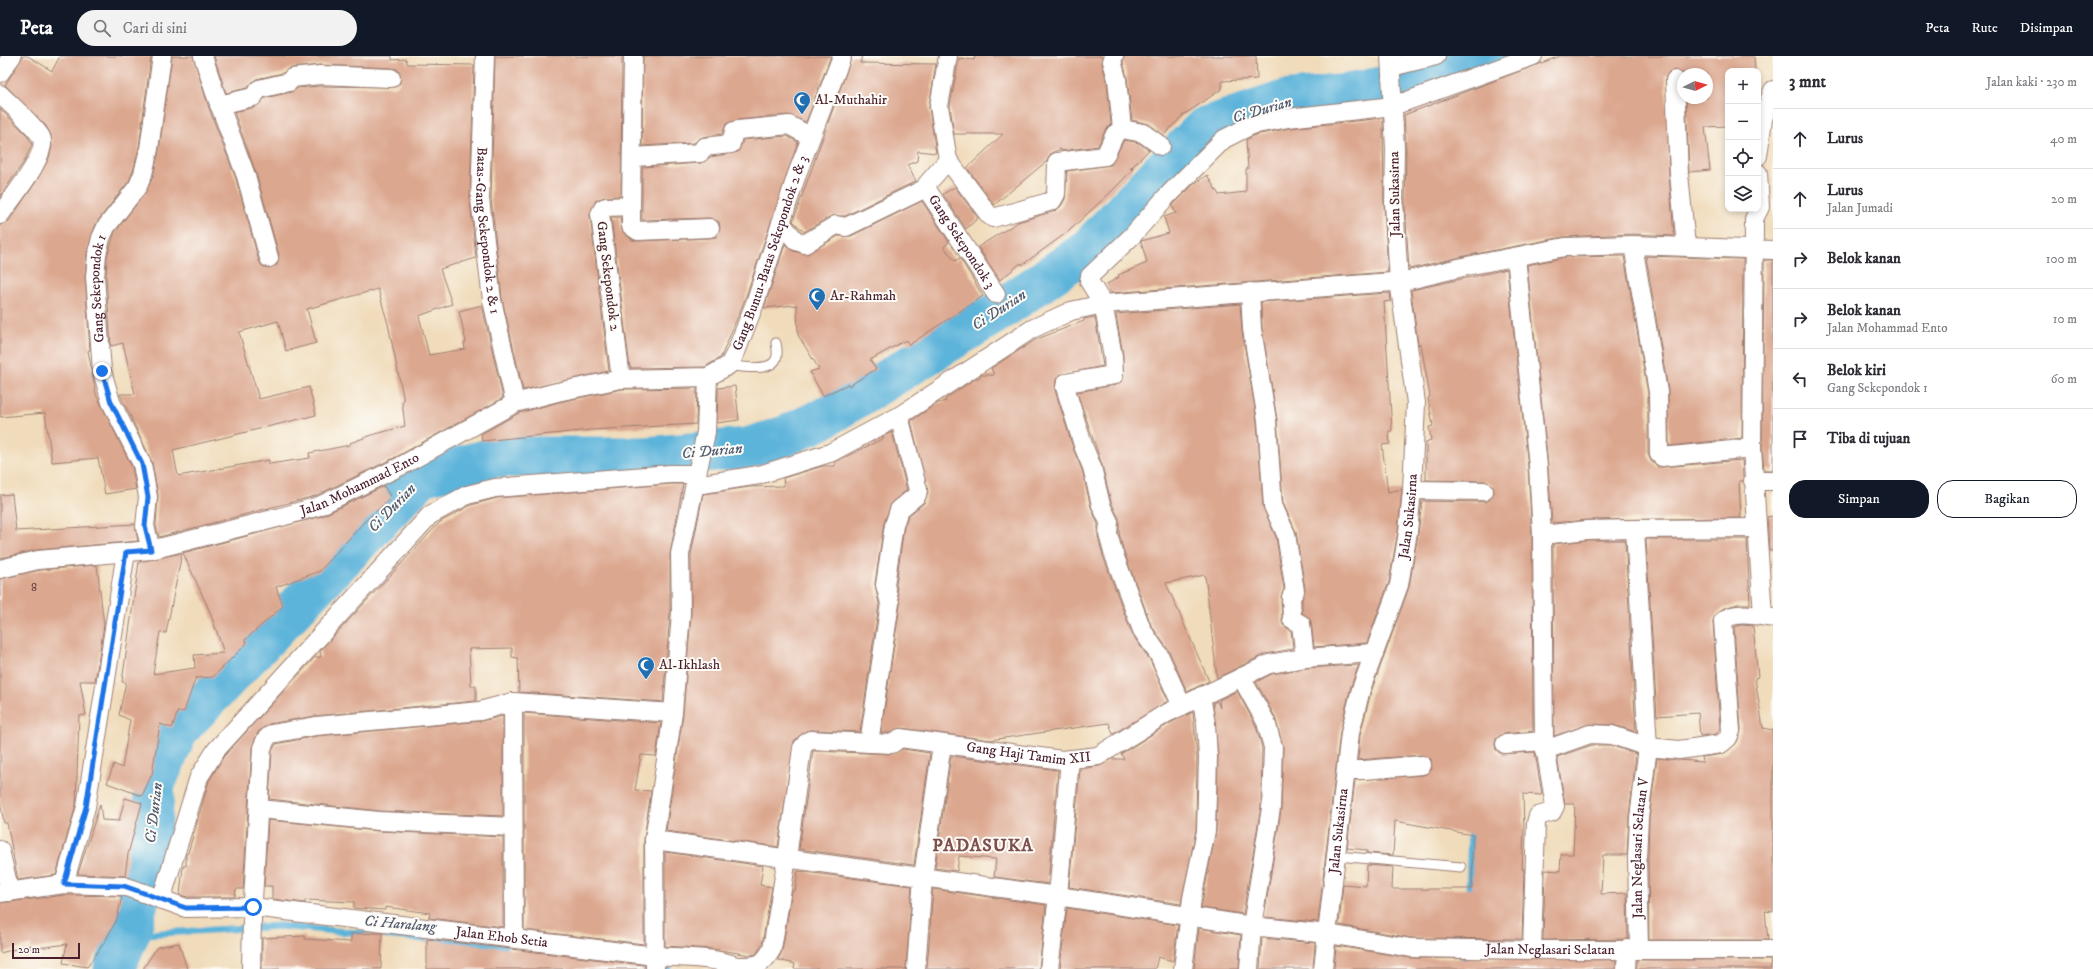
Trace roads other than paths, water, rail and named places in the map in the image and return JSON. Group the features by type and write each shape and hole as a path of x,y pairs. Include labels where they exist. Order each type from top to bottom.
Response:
{"street":[{"path":"0,73 12,56"},
{"name":"Gang Sekepondok 1","path":"151,550 145,526 148,497 142,464 111,402 102,371 96,277 97,254 101,238 106,227 138,186 143,174 149,149 162,56"},
{"path":"203,56 219,105 246,176 269,258"},
{"name":"Batas-Gang Sekepondok 2 & 1","path":"485,56 480,199 492,300 515,403"},
{"path":"633,56 631,226 638,231 710,228"},
{"name":"Gang Buntu-Batas Sekepondok 2 & 3","path":"708,377 729,365 736,352 755,303 811,137 842,56"},
{"path":"948,56 940,106 948,160 993,218 1052,201 1056,194 1057,162 1059,160 1105,156 1115,134 1122,129 1143,133 1161,146"},
{"path":"1114,56 1112,61 1117,79 1122,129"},
{"path":"1391,66 1436,56"},
{"path":"1182,706 1158,655 1142,630 1113,552 1108,534 1109,522 1100,505 1088,456 1064,387 1066,383 1114,375 1115,369 1103,304 1089,281 1090,276 1132,236 1166,197 1224,139 1252,125 1393,102 1533,56"},
{"name":"Jalan Sukasirna","path":"1323,969 1347,770 1350,733 1361,689 1399,585 1408,532 1412,490 1415,390 1399,282 1394,204 1395,149 1391,66"},
{"path":"219,105 253,97 259,90 289,82 292,78 320,75 391,78"},
{"path":"1675,80 1678,169 1686,246"},
{"path":"1760,140 1763,119 1773,90"},
{"path":"0,94 41,136 42,147 35,164 0,215"},
{"path":"633,157 700,153 704,147 731,144 734,131 738,130 789,125 811,137"},
{"name":"Gang Sekepondok 3","path":"948,160 927,184 926,188 996,294"},
{"path":"1505,744 1545,745 1590,734 1648,739 1679,750 1721,744 1728,738 1731,731 1722,624 1729,616 1768,617 1757,528 1752,448 1754,219 1760,207 1758,176"},
{"path":"781,223 796,241 805,244 836,225 846,227 926,188"},
{"name":"Gang Sekepondok 2","path":"621,379 600,214 603,208 606,207 631,206"},
{"path":"1633,245 1658,392 1659,454 1662,457 1752,448"},
{"path":"161,900 198,777 216,750 430,515 467,495 495,488 672,474 697,477 759,475 795,465 830,453 899,416 1032,329 1071,310 1103,304 1399,282 1467,266 1565,247 1633,245 1754,248 1773,250"},
{"path":"1516,257 1538,458 1542,535 1545,745 1555,806 1552,812 1538,816 1536,823 1532,950"},
{"path":"1250,292 1252,329 1267,420 1273,506 1286,534 1295,591 1291,597 1292,619 1301,624 1305,658"},
{"path":"655,962 654,840 673,713 681,613 680,554 706,432 708,377"},
{"name":"Jalan Mohammad Ento","path":"0,569 38,560 151,550 319,506 401,466 515,403 558,392 621,379 708,377"},
{"path":"869,743 890,602 885,585 894,525 899,510 916,495 918,490 899,416"},
{"path":"1754,481 1773,481"},
{"path":"1412,490 1484,491"},
{"path":"1542,535 1588,530 1757,528"},
{"name":"Jalan Neglasari Selatan V","path":"1626,969 1633,949 1637,857 1648,739 1635,530"},
{"path":"64,884 86,807 126,552"},
{"name":"Gang Haji Tamim XII","path":"740,968 757,966 766,960 772,949 788,858 802,748 810,740 892,744 900,738 1062,760 1098,756 1182,706 1269,664 1305,658 1373,654"},
{"path":"1241,677 1266,722 1273,747 1271,808 1252,926 1249,969"},
{"path":"1183,969 1189,915 1206,831 1208,757 1206,724 1201,696"},
{"path":"251,969 252,912 260,809 262,748 266,739 271,734 316,726 480,711 512,702 673,713"},
{"path":"512,702 514,938"},
{"path":"916,969 923,877 942,744"},
{"path":"1049,969 1058,896 1070,759"},
{"path":"1347,770 1422,765"},
{"path":"260,809 379,821 513,827"},
{"name":"Jalan Neglasari Selatan","path":"654,840 1058,896 1189,915 1252,926 1328,934 1411,948 1532,950 1773,950"},
{"path":"0,850 5,892"},
{"name":"Jalan Ehob Setia","path":"5,892 64,884 124,886 186,908 252,912 514,938 655,962 703,959 740,968"}],"lane":[{"path":"729,365 752,368 772,364 776,360 777,356 776,344"},
{"path":"1337,856 1461,867"}],"waterway":[{"name":"Ci Durian","path":"114,969 131,930 148,861 155,784 178,730 422,476 496,457 646,457 747,448 785,436 822,419 996,313 1086,251 1205,127 1284,101 1348,94 1468,68 1488,56"},
{"path":"1469,899 1471,825"},
{"name":"Ci Haralang","path":"129,935 280,926 504,946"},
{"path":"1462,969 1467,929"},
{"name":"Ci Haralang","path":"548,952 668,969"}],"place":[{"name":"Al-Muthahir","path":"802,115"},
{"name":"Ar-Rahmah","path":"817,311"},
{"name":"Al-Ikhlash","path":"646,680"}],"district":[{"name":"PADASUKA","path":"983,846"}]}
